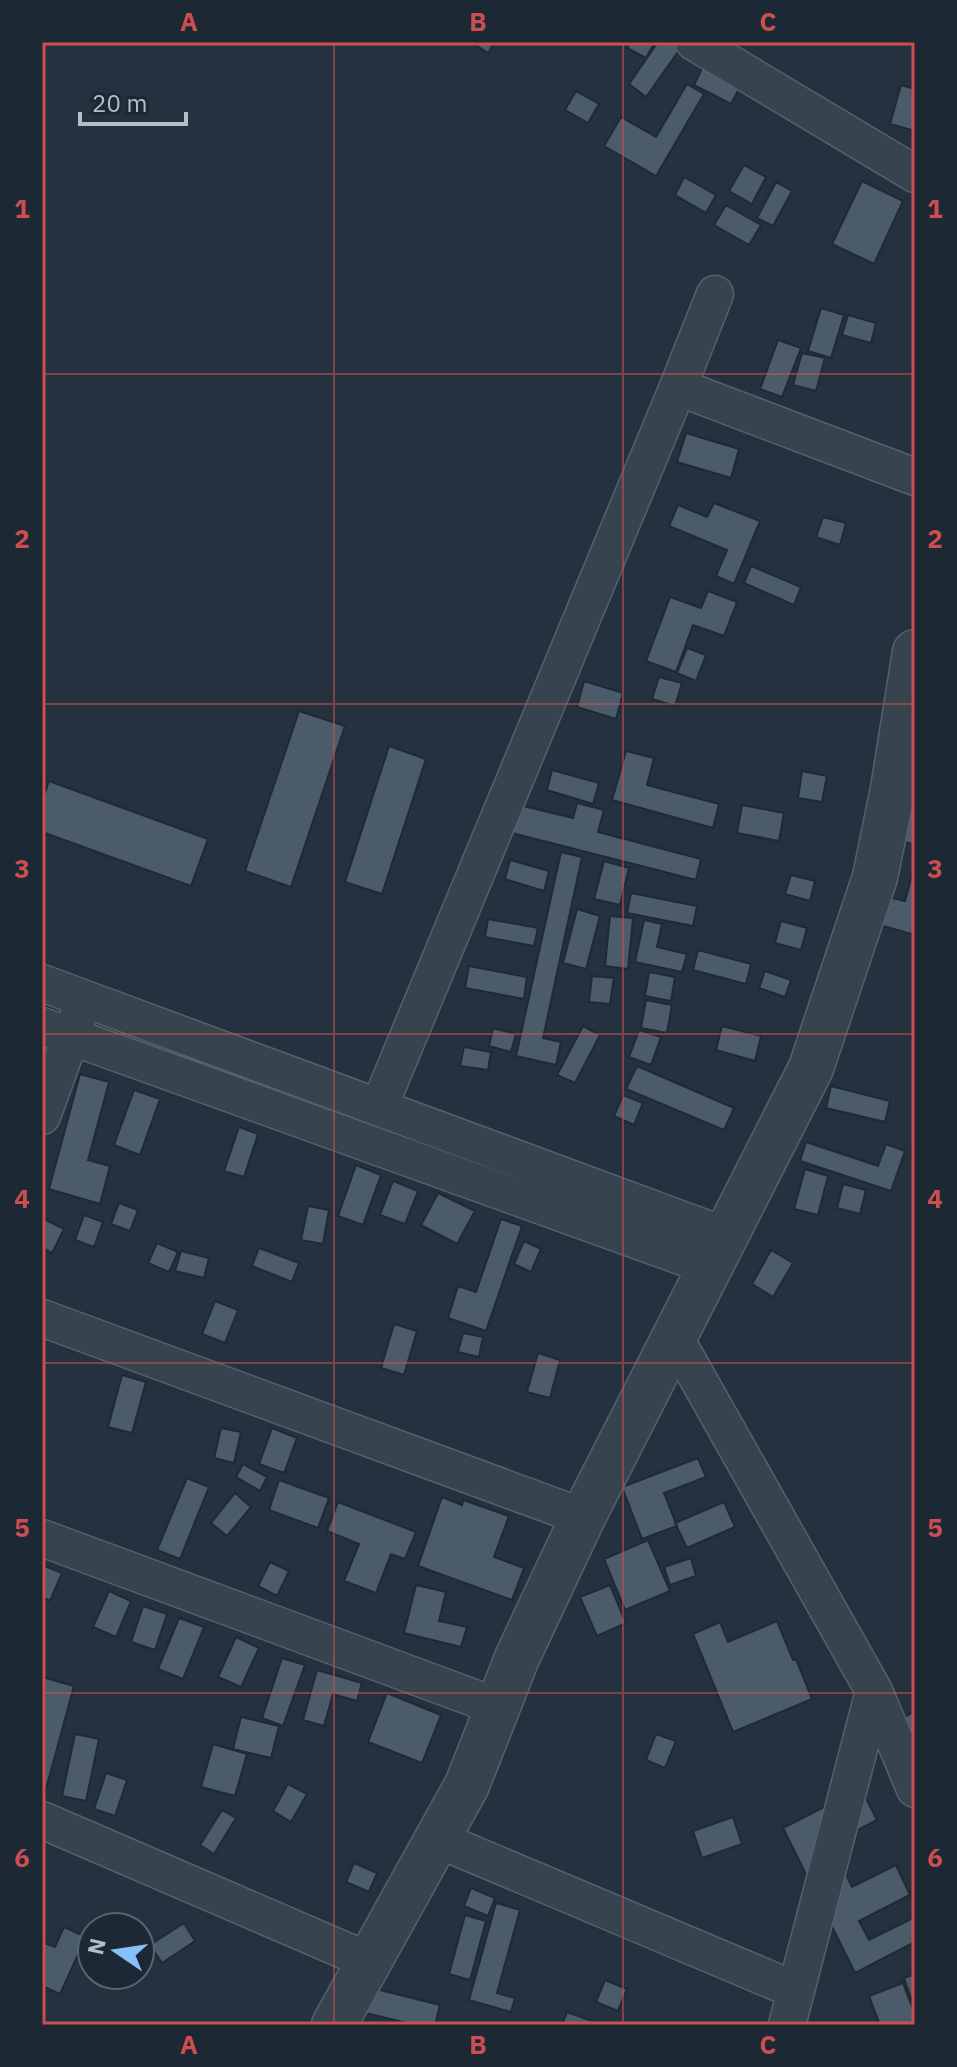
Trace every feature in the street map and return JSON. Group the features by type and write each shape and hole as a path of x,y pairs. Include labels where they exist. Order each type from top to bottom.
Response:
{"street":[{"path":"694,42 915,174"},
{"path":"379,1107 715,294"},
{"path":"678,387 915,477"},
{"path":"334,2025 467,1785 517,1658 583,1517 811,1068 875,877 915,652"},
{"path":"42,983 379,1107 719,1252"},
{"path":"42,1116 56,1032 85,998"},
{"path":"56,1032 719,1252"},
{"path":"42,1318 583,1517"},
{"path":"675,1338 874,1691 915,1789"},
{"path":"42,1538 498,1707"},
{"path":"787,2025 874,1691"},
{"path":"42,1820 369,1961"},
{"path":"437,1839 795,1990"}],"building":[{"path":"471,42 495,42 488,53"},
{"path":"630,42 655,42 646,58 627,48"},
{"path":"658,42 685,42 646,97 629,84"},
{"path":"707,58 745,78 731,104 694,85"},
{"path":"687,84 704,94 656,176 604,146 621,117 656,137"},
{"path":"901,85 915,89 915,131 890,124"},
{"path":"576,91 599,104 588,123 565,110"},
{"path":"744,165 766,177 752,204 729,191"},
{"path":"684,177 716,195 706,213 675,195"},
{"path":"862,181 903,201 874,264 832,244"},
{"path":"776,182 792,191 773,226 757,218"},
{"path":"726,205 761,225 749,245 714,225"},
{"path":"821,308 844,315 831,358 808,351"},
{"path":"848,315 876,323 871,343 842,335"},
{"path":"778,340 801,348 782,397 760,389"},
{"path":"802,353 825,358 816,391 793,385"},
{"path":"686,433 739,449 731,478 677,462"},
{"path":"714,503 760,521 734,584 716,576 727,550 669,526 678,505 707,517"},
{"path":"823,517 846,523 840,545 816,537"},
{"path":"751,566 801,587 794,605 744,583"},
{"path":"708,591 737,602 724,636 693,625 676,672 646,661 670,597 701,608"},
{"path":"687,648 706,655 696,681 677,673"},
{"path":"659,677 682,683 675,706 652,699"},
{"path":"584,681 623,693 616,719 577,707"},
{"path":"299,711 345,726 291,887 245,871"},
{"path":"389,746 426,759 382,894 345,882"},
{"path":"626,751 654,758 647,785 719,804 713,828 612,800"},
{"path":"552,770 599,783 593,804 547,790"},
{"path":"802,771 827,776 822,802 798,798"},
{"path":"49,781 208,839 191,886 42,832 42,801"},
{"path":"915,793 915,845 899,840"},
{"path":"577,803 604,810 598,832 701,859 696,880 508,832 515,804 573,818"},
{"path":"742,805 784,813 779,841 737,833"},
{"path":"561,852 582,857 543,1038 561,1042 556,1065 516,1056"},
{"path":"510,860 549,871 544,891 505,879"},
{"path":"604,861 629,868 620,905 594,899"},
{"path":"915,864 915,935 876,924 884,896 905,901"},
{"path":"791,875 815,881 810,901 785,894"},
{"path":"631,893 697,906 693,926 627,913"},
{"path":"577,909 600,916 586,969 563,963"},
{"path":"610,916 633,918 628,969 605,966"},
{"path":"488,919 538,928 534,946 485,937"},
{"path":"644,920 662,924 657,947 687,954 682,972 635,962"},
{"path":"781,921 807,928 801,950 775,943"},
{"path":"698,950 751,964 746,984 693,970"},
{"path":"469,966 527,977 524,999 465,988"},
{"path":"765,971 791,980 785,997 759,988"},
{"path":"649,972 675,977 671,1001 645,996"},
{"path":"592,976 614,978 610,1004 589,1002"},
{"path":"646,1000 672,1005 667,1033 641,1028"},
{"path":"583,1026 600,1035 575,1083 557,1075"},
{"path":"722,1026 761,1036 755,1061 716,1050"},
{"path":"493,1028 516,1034 511,1052 489,1046"},
{"path":"639,1030 661,1037 651,1065 629,1057"},
{"path":"464,1047 491,1052 488,1070 460,1066"},
{"path":"637,1066 734,1108 724,1130 626,1089"},
{"path":"80,1074 109,1082 88,1160 110,1166 100,1204 49,1189"},
{"path":"831,1086 890,1101 885,1122 826,1108"},
{"path":"134,1090 160,1099 140,1155 114,1145"},
{"path":"623,1095 643,1103 634,1125 614,1116"},
{"path":"239,1127 258,1134 244,1177 224,1171"},
{"path":"806,1142 878,1166 886,1144 905,1151 891,1191 800,1161"},
{"path":"356,1165 381,1175 363,1225 338,1216"},
{"path":"805,1169 828,1176 818,1215 794,1209"},
{"path":"393,1181 418,1191 405,1224 380,1215"},
{"path":"843,1184 866,1190 860,1214 837,1208"},
{"path":"438,1193 475,1211 457,1244 421,1225"},
{"path":"119,1203 138,1210 130,1231 111,1224"},
{"path":"308,1206 329,1210 323,1244 301,1240"},
{"path":"84,1215 103,1222 94,1247 75,1240"},
{"path":"42,1218 64,1229 52,1253 42,1247"},
{"path":"501,1219 522,1226 486,1331 448,1318 458,1286 476,1292"},
{"path":"524,1241 541,1249 531,1272 514,1264"},
{"path":"157,1243 178,1252 169,1272 148,1263"},
{"path":"259,1248 299,1263 292,1282 252,1266"},
{"path":"771,1250 793,1263 773,1297 752,1284"},
{"path":"181,1251 209,1258 204,1278 175,1271"},
{"path":"215,1301 238,1310 225,1343 202,1334"},
{"path":"394,1324 417,1331 404,1375 381,1368"},
{"path":"463,1333 483,1337 479,1357 458,1352"},
{"path":"538,1353 560,1360 550,1398 527,1392"},
{"path":"122,1375 146,1382 132,1433 108,1427"},
{"path":"221,1428 241,1432 234,1463 214,1458"},
{"path":"272,1428 297,1438 284,1473 259,1464"},
{"path":"698,1458 706,1477 664,1493 677,1526 642,1539 622,1487"},
{"path":"243,1464 267,1477 260,1491 236,1477"},
{"path":"187,1478 209,1487 180,1559 157,1550"},
{"path":"279,1480 329,1498 318,1528 269,1510"},
{"path":"235,1493 251,1507 227,1536 211,1523"},
{"path":"442,1497 462,1505 463,1500 509,1516 494,1557 524,1568 512,1600 418,1566"},
{"path":"338,1502 416,1532 405,1559 391,1554 376,1593 344,1581 359,1544 327,1531"},
{"path":"724,1502 735,1527 687,1548 675,1523"},
{"path":"648,1540 670,1591 625,1610 604,1559"},
{"path":"691,1558 696,1576 670,1585 664,1567"},
{"path":"270,1562 289,1571 277,1596 258,1586"},
{"path":"42,1565 62,1573 50,1601 42,1597"},
{"path":"416,1585 446,1592 439,1621 467,1627 461,1647 404,1633"},
{"path":"610,1585 626,1623 597,1636 580,1597"},
{"path":"109,1591 131,1601 116,1637 93,1627"},
{"path":"143,1606 167,1614 155,1650 131,1642"},
{"path":"179,1618 204,1627 183,1679 158,1669"},
{"path":"777,1621 812,1699 733,1732 693,1634 720,1622 728,1642"},
{"path":"236,1637 259,1648 241,1687 218,1677"},
{"path":"282,1658 305,1665 283,1726 262,1718"},
{"path":"317,1670 362,1683 357,1701 333,1694 324,1726 303,1720"},
{"path":"42,1677 74,1686 46,1789 42,1788"},
{"path":"387,1693 441,1715 422,1763 368,1742"},
{"path":"915,1711 915,1780 887,1726"},
{"path":"241,1717 279,1726 271,1758 233,1749"},
{"path":"75,1734 99,1739 86,1801 62,1796"},
{"path":"656,1734 676,1741 665,1768 646,1760"},
{"path":"213,1744 247,1754 235,1796 201,1787"},
{"path":"106,1773 127,1780 115,1816 94,1809"},
{"path":"288,1784 307,1794 291,1822 273,1811"},
{"path":"861,1788 877,1820 831,1844 852,1887 896,1865 910,1895 859,1921 869,1940 915,1917 915,1942 855,1973 783,1828"},
{"path":"222,1810 236,1818 214,1854 200,1845"},
{"path":"733,1817 742,1844 702,1858 693,1831"},
{"path":"354,1863 377,1873 369,1892 346,1882"},
{"path":"471,1888 495,1898 488,1916 464,1906"},
{"path":"496,1903 520,1910 497,1993 515,1998 511,2012 469,2000"},
{"path":"465,1915 486,1921 470,1980 449,1974"},
{"path":"184,1923 195,1941 162,1963 156,1954 156,1941"},
{"path":"64,1927 76,1932 76,1959 60,1994 42,1986 42,1942 55,1947"},
{"path":"915,1974 915,2000 912,2001 904,1978"},
{"path":"605,1980 627,1989 618,2011 596,2002"},
{"path":"903,1983 915,2015 915,2025 880,2025 869,1996"},
{"path":"368,1987 440,2005 435,2025 415,2025 362,2012"},
{"path":"567,2012 592,2021 591,2025 562,2025"}]}
